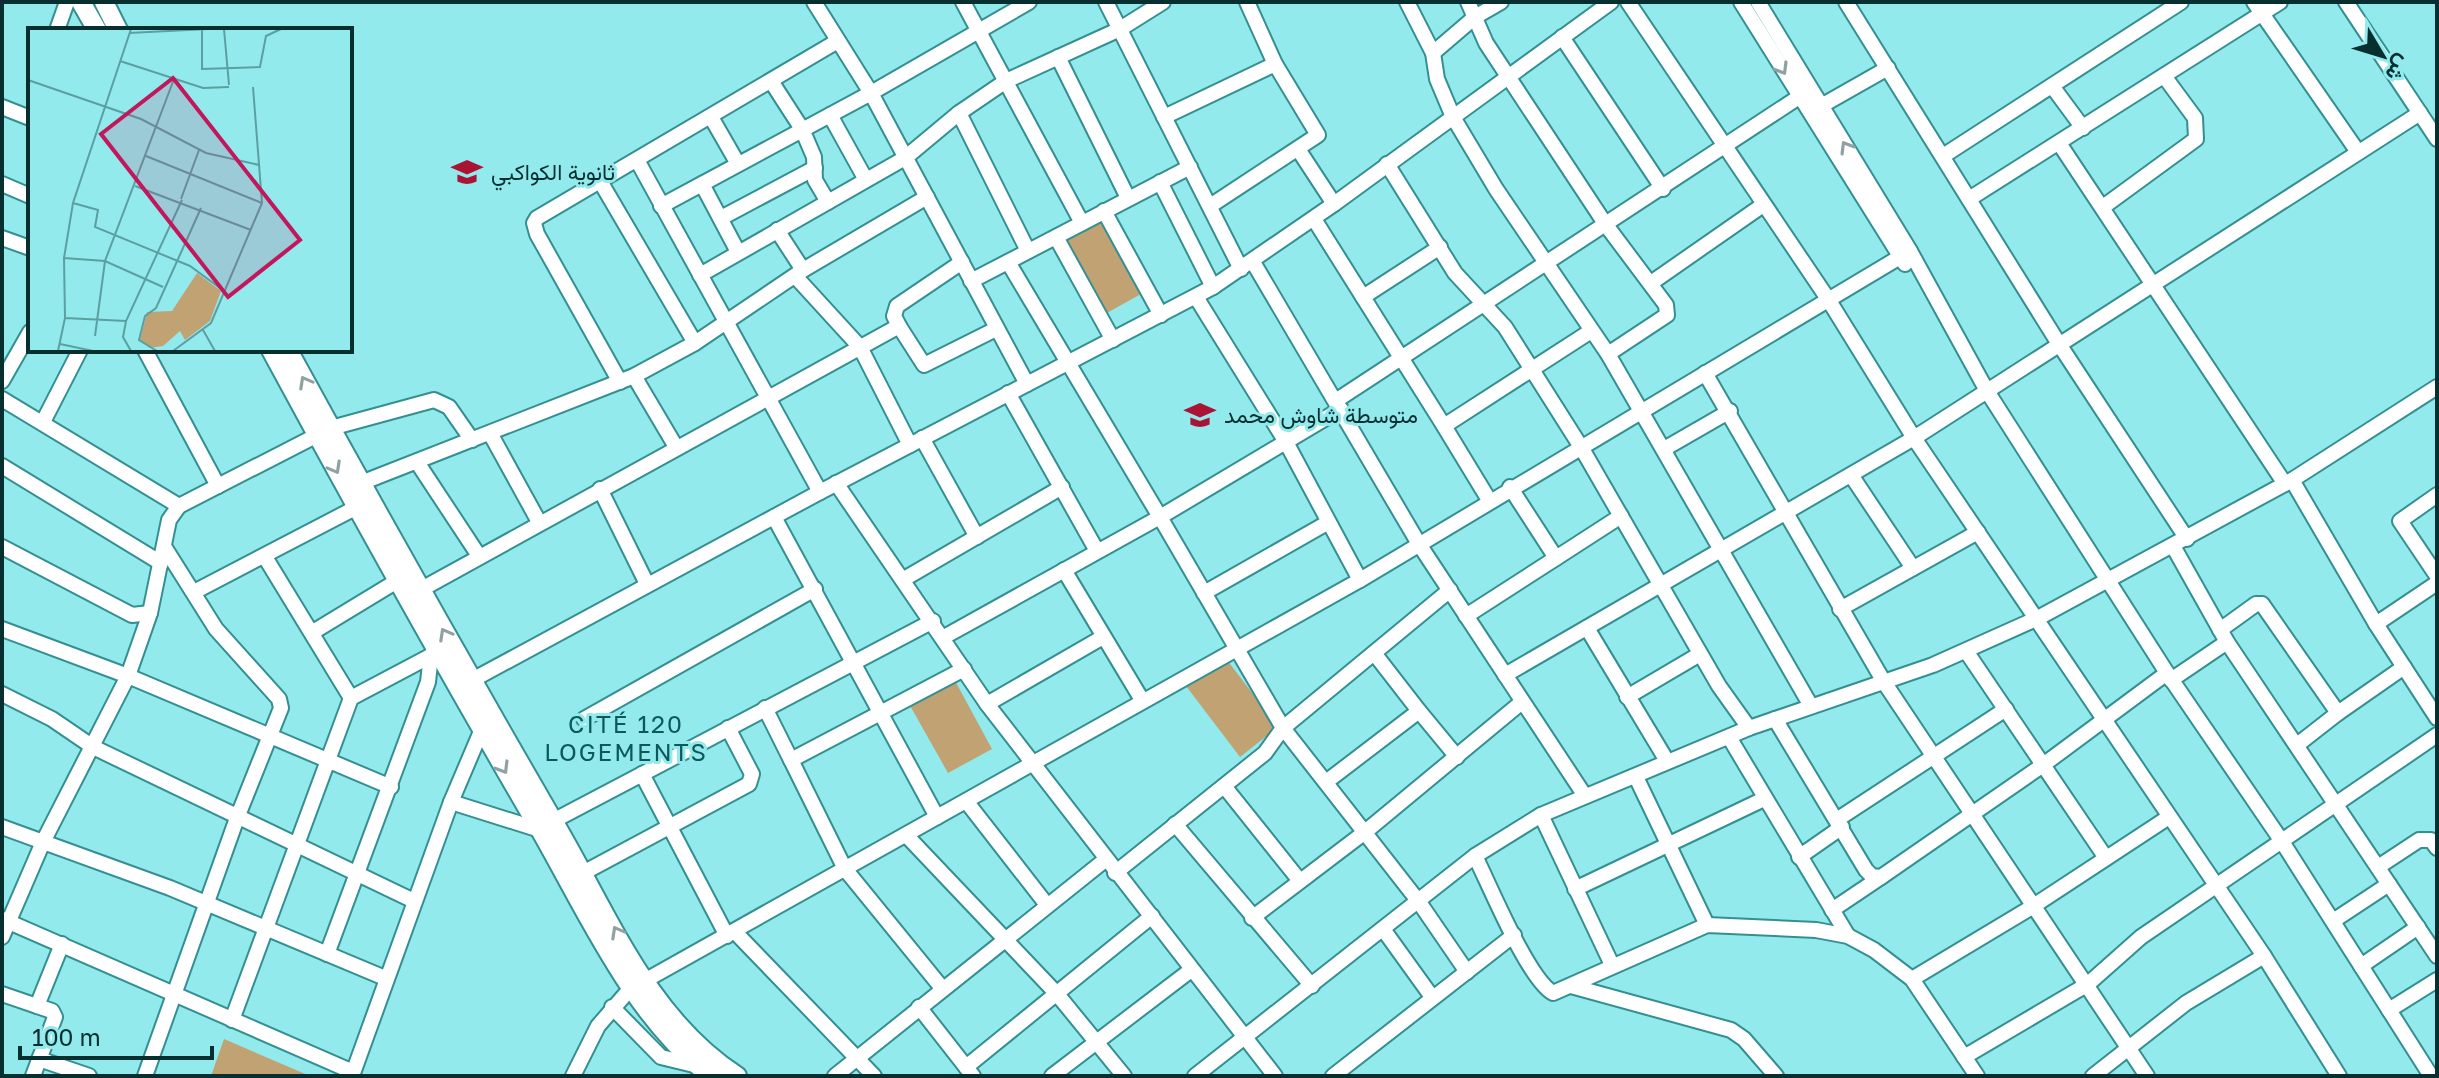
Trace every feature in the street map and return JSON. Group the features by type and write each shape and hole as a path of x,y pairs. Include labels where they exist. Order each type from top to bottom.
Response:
{"main road":[{"path":"104,2 117,28"},
{"path":"80,3 96,28"},
{"path":"272,352 361,483 420,590 463,685 663,1029 704,1071"},
{"path":"289,352 357,507 433,654 463,685"},
{"path":"547,825 583,873 637,985 686,1033 737,1076"}],"street":[{"path":"814,2 836,42 871,93 1027,384"},
{"path":"963,2 1082,223"},
{"path":"661,206 871,93 1029,2"},
{"path":"1106,2 1210,206 1339,405 1419,544 1585,796"},
{"path":"700,275 905,158 959,113 1006,81 1120,29 1163,2"},
{"path":"1210,206 1318,135 1275,64 1247,2"},
{"path":"1407,2 1433,53 1437,79 1453,117 1496,189 1548,261 1608,354 1811,706"},
{"path":"1468,2 1508,76 1606,225 1666,305 1667,315 1608,354"},
{"path":"1433,53 1475,17 1501,2"},
{"path":"463,685 836,483 1213,287 1314,219 1611,2"},
{"path":"1628,2 1828,299 1914,438 2264,956 2339,1076"},
{"path":"1741,2 1799,97 1941,312 1987,391 2169,676 2281,840 2431,1076 2437,1073"},
{"path":"1758,2 1904,254"},
{"path":"1846,2 2180,542 2224,636 2437,956"},
{"path":"1943,156 2181,2"},
{"path":"1969,199 2164,76 2258,8 2280,2"},
{"path":"2346,2 2437,139"},
{"path":"59,28 80,3"},
{"path":"2258,8 2358,152"},
{"path":"1562,37 1663,189"},
{"path":"676,447 627,379 534,223 542,214 836,42"},
{"path":"1058,57 1128,198"},
{"path":"1164,117 1275,64"},
{"path":"1821,106 1888,68"},
{"path":"2103,207 2196,139 2195,118 2164,76"},
{"path":"771,81 802,129 815,168 815,180 828,202"},
{"path":"2052,86 2083,128"},
{"path":"944,637 1160,517 1286,442 1401,359 1799,97"},
{"path":"2,107 28,113"},
{"path":"959,113 1028,251"},
{"path":"1505,675 1914,438 2420,113"},
{"path":"830,115 866,180"},
{"path":"711,117 738,164"},
{"path":"2059,143 2288,482 2437,718"},
{"path":"1298,149 1334,204"},
{"path":"637,160 820,492"},
{"path":"1387,164 1455,273 1485,303 1581,447 1700,654 1749,728"},
{"path":"971,281 1190,167"},
{"path":"721,218 815,168"},
{"path":"600,181 695,343"},
{"path":"1160,182 1213,287"},
{"path":"2,184 28,195"},
{"path":"702,184 738,252"},
{"path":"361,483 627,379 695,343 799,273 927,197"},
{"path":"1651,283 1763,205"},
{"path":"1104,211 1161,315"},
{"path":"1314,219 1489,500"},
{"path":"777,230 799,273 860,347 977,537"},
{"path":"1056,237 1113,340"},
{"path":"2,238 28,247"},
{"path":"1363,297 1440,247"},
{"path":"573,1076 612,1007 637,985 1360,580 1510,487 1904,254"},
{"path":"962,262 897,306 894,316 899,326 924,365 996,329"},
{"path":"1008,262 1283,728 1419,902 1467,972"},
{"path":"1196,297 1286,442 1360,580"},
{"path":"420,590 899,326"},
{"path":"1444,426 1591,331"},
{"path":"2,381 28,336"},
{"path":"43,422 79,352"},
{"path":"146,352 218,486"},
{"path":"1705,373 1730,411 1884,682 2147,1076"},
{"path":"1195,1076 1475,856 1541,815 1749,728 1966,651 2038,618 2288,482 2437,387"},
{"path":"1008,393 1097,551"},
{"path":"2,399 179,506"},
{"path":"2,937 5,920 128,676 150,613 169,520 179,506 324,431 434,400 449,407 472,440"},
{"path":"1664,449 1730,411"},
{"path":"490,433 539,522"},
{"path":"417,462 479,556"},
{"path":"2,466 161,563"},
{"path":"1851,475 1913,568"},
{"path":"836,483 987,704 1275,1076"},
{"path":"904,579 1062,487"},
{"path":"1510,487 1556,558"},
{"path":"600,489 647,584"},
{"path":"2437,495 2400,521 2437,576"},
{"path":"194,592 357,507"},
{"path":"1466,616 1621,516"},
{"path":"774,517 937,817"},
{"path":"1204,593 1327,523"},
{"path":"1840,609 1978,532"},
{"path":"2,547 132,615 150,613"},
{"path":"145,1076 281,703 235,653 165,548"},
{"path":"265,557 351,698"},
{"path":"1064,570 1142,700"},
{"path":"313,632 397,581"},
{"path":"2376,624 2437,583"},
{"path":"584,719 815,589"},
{"path":"1115,873 1265,753 1283,728 1450,590"},
{"path":"1832,910 2169,676 2224,636 2256,604 2262,604 2338,713"},
{"path":"451,802 547,825 933,621"},
{"path":"1587,628 1667,761"},
{"path":"2,629 128,676 391,787"},
{"path":"987,704 1103,637"},
{"path":"1966,651 2106,858"},
{"path":"1374,653 1457,757"},
{"path":"232,1020 351,698 433,654"},
{"path":"327,954 391,787 428,682 433,654"},
{"path":"1627,697 1700,654"},
{"path":"2297,745 2404,667"},
{"path":"791,760 964,669"},
{"path":"2,694 52,719 93,747 414,901"},
{"path":"1252,918 1365,832 1522,702"},
{"path":"765,708 845,869 942,988"},
{"path":"1799,857 1932,756 2006,709"},
{"path":"1326,782 1419,711"},
{"path":"1775,719 1866,870 1872,876 1881,877"},
{"path":"5,920 175,992 352,1074 451,802 485,723"},
{"path":"583,873 749,784 752,774 728,728"},
{"path":"1964,1057 2088,984 2141,937 2437,735"},
{"path":"1729,737 1848,936"},
{"path":"642,774 669,828 731,934 874,1076"},
{"path":"1636,777 1707,925"},
{"path":"1224,786 1300,881"},
{"path":"1575,889 1669,847 1764,799"},
{"path":"966,801 1047,905"},
{"path":"1541,815 1612,965"},
{"path":"1912,979 2032,907 2169,817"},
{"path":"1175,824 1312,986"},
{"path":"2,827 208,903 385,978"},
{"path":"906,835 1057,994 1124,1076"},
{"path":"2378,867 2419,840 2431,840 2437,848"},
{"path":"1475,856 1514,935 1544,987 1553,993 1707,925 1770,926 1848,936 1874,950 1912,979 1977,1076"},
{"path":"835,1076 1105,860"},
{"path":"2333,921 2389,884"},
{"path":"919,1007 970,1071 1152,916"},
{"path":"2361,966 2418,927"},
{"path":"1383,929 1432,997"},
{"path":"1333,1076 1514,935"},
{"path":"37,1006 62,944"},
{"path":"2093,1076 2130,1051 2186,1003 2264,956"},
{"path":"1052,1076 1191,970"},
{"path":"2389,1010 2437,980"},
{"path":"1571,986 1731,1030 1744,1039 1776,1076"},
{"path":"2,994 52,1011 55,1017 33,1076"},
{"path":"612,1007 651,1049 670,1061 704,1071"},
{"path":"651,1049 663,1029"},
{"path":"39,1059 89,1076"},
{"path":"1214,1062 1224,1076"}],"shaded area":[{"path":"1100,218 1141,294 1105,314 1064,238"},
{"path":"1224,656 1278,727 1240,757 1186,686"},
{"path":"953,677 992,749 948,773 908,702"},
{"path":"224,1039 310,1076 211,1076"}],"place":[{"name":"ثانوية الكواكبي","path":"467,172"},
{"name":"متوسطة شاوش محمد","path":"1200,415"}],"district":[{"name":"CITÉ 120 LOGEMENTS","path":"626,739"}]}
